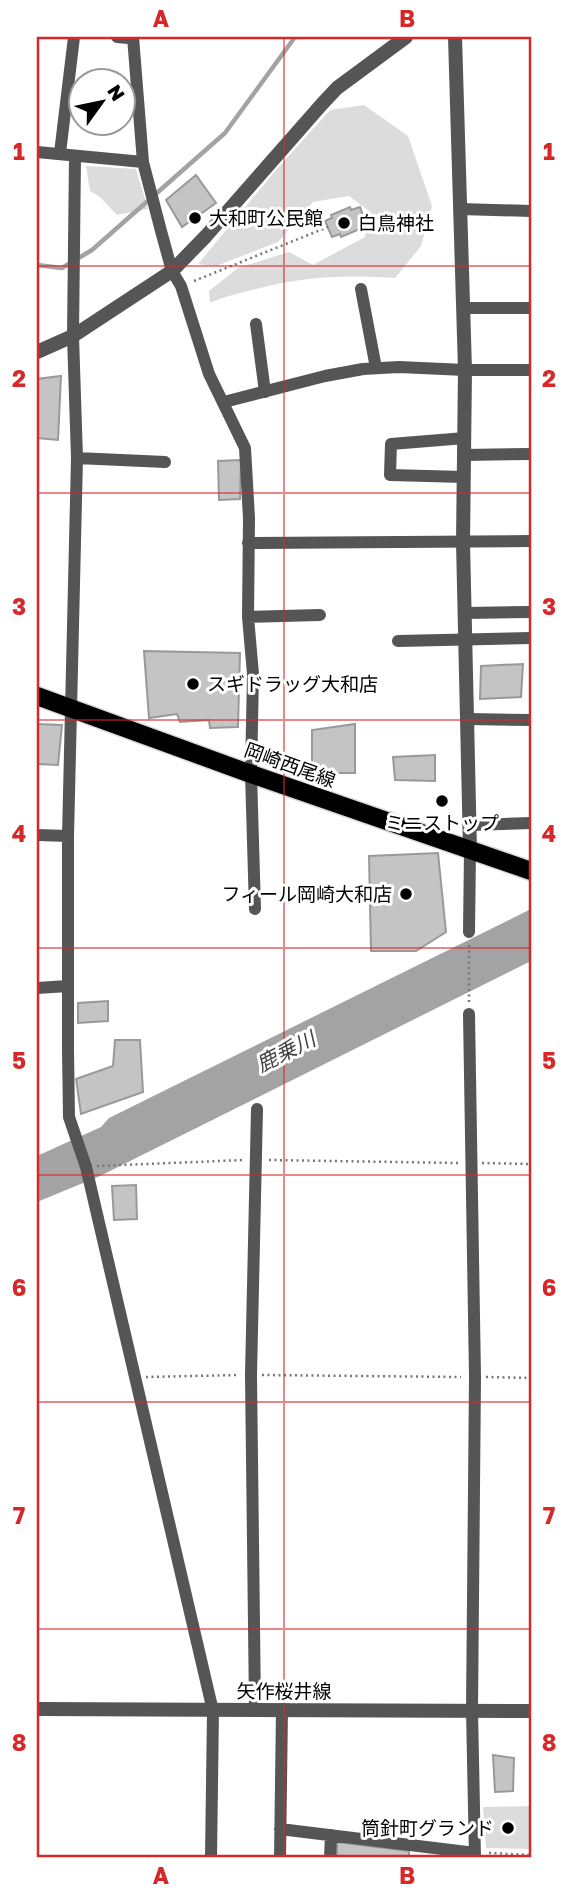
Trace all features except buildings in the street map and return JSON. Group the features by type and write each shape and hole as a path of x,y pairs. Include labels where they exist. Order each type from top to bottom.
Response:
{"main road":[{"name":"岡崎西尾線","path":"37,695 251,774 531,871"}],"street":[{"path":"60,153 74,37"},
{"path":"117,37 131,37 143,162 172,271 181,286 209,374 246,448 249,519 248,617 253,674 251,774 255,909"},
{"path":"37,352 72,336 172,271 321,104 337,88 405,37"},
{"path":"456,37 466,370 463,542 470,825 469,932"},
{"path":"37,152 143,162"},
{"path":"75,156 72,336 77,458 68,836 69,1117 86,1167 213,1711 211,1858"},
{"path":"460,209 531,211"},
{"path":"361,289 376,368"},
{"path":"463,308 531,308"},
{"path":"256,324 265,391"},
{"path":"224,402 325,376 376,368 531,370"},
{"path":"464,438 391,444 390,475 464,477"},
{"path":"464,456 531,454"},
{"path":"77,458 165,462"},
{"path":"248,543 531,541"},
{"path":"466,613 531,612"},
{"path":"248,617 320,615"},
{"path":"398,641 531,638"},
{"path":"467,719 531,720"},
{"path":"470,825 531,823"},
{"path":"37,835 68,836"},
{"path":"37,988 68,986"},
{"path":"280,1829 475,1856 472,1710 475,1377 469,1014"},
{"path":"255,1708 251,1375 257,1109"},
{"name":"矢作桜井線","path":"37,1709 531,1711"},
{"path":"280,1858 282,1709"},
{"path":"330,1858 331,1835"}],"path":[{"path":"181,286 328,227"},
{"path":"469,932 469,1014"},
{"path":"86,1167 254,1160 531,1164"},
{"path":"135,1377 251,1375 531,1378"},
{"path":"475,1856 531,1855"}],"shaded area":[{"path":"364,105 408,136 432,206 421,246 395,278 309,279 256,289 210,303 209,291 238,268 289,252 313,265 365,237 369,211 349,196 313,202 278,242 216,266 198,264 330,110"},
{"path":"86,166 136,169 148,209 117,215 100,197 90,191"},
{"name":"筒針町グランド","path":"531,1806 531,1849 486,1848 483,1807"}],"water":[{"name":"鹿乗川","path":"531,909 531,961 100,1176 37,1202 37,1156 101,1127 109,1118"}],"waterway":[{"path":"37,265 62,268 92,250 225,133 295,37"}],"place":[{"name":"大和町公民館","path":"195,218"},
{"name":"白鳥神社","path":"344,223"},
{"name":"スギドラッグ大和店","path":"193,684"},
{"name":"ミニストップ","path":"442,801"},
{"name":"フィール岡崎大和店","path":"406,894"},
{"name":"筒針町グランド","path":"508,1828"}]}
